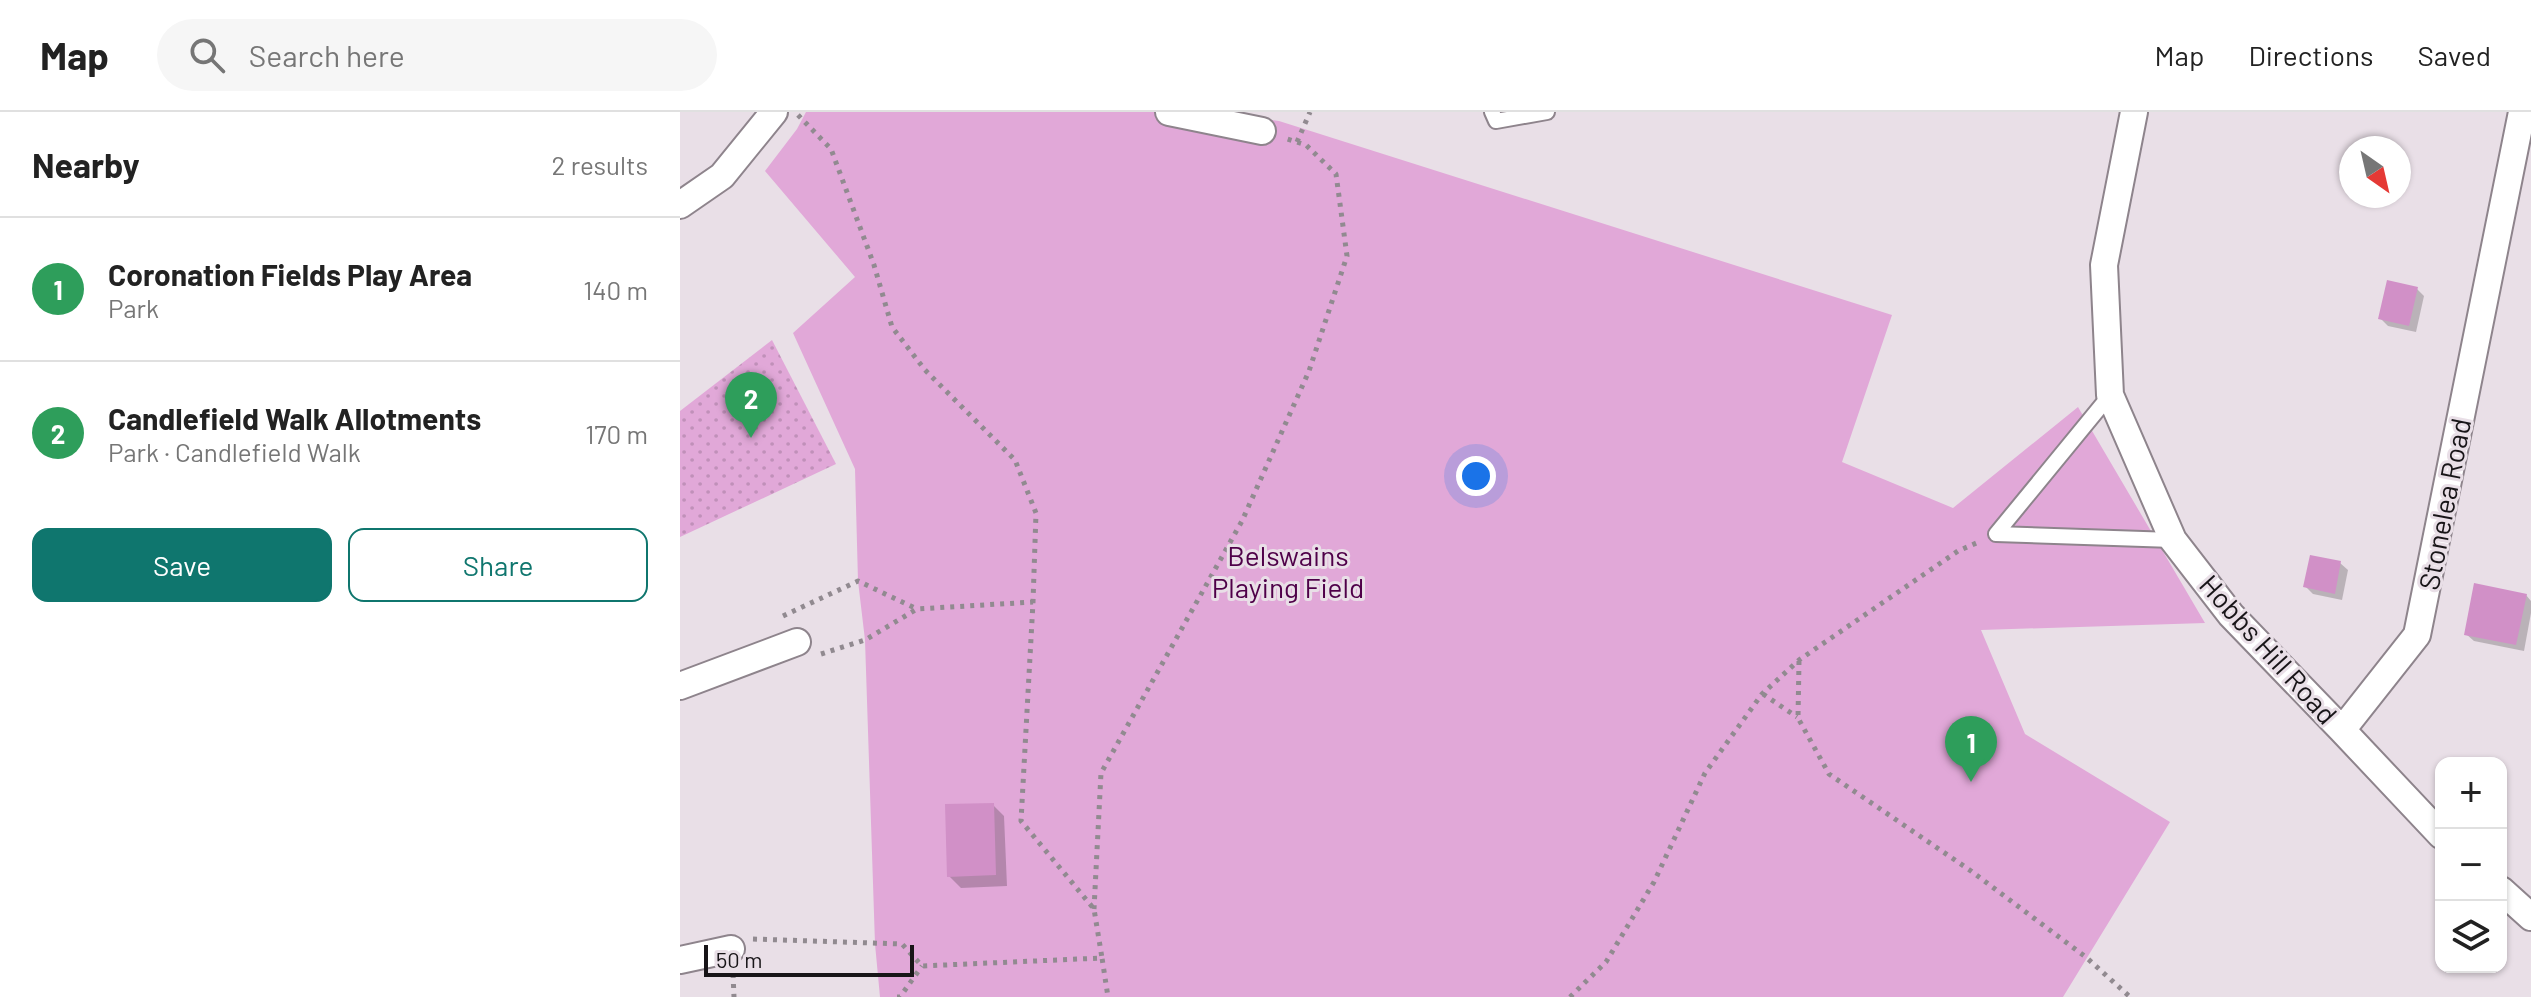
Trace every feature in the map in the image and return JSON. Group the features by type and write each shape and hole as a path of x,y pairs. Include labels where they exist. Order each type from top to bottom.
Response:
{"street":[{"path":"680,205 722,176 774,112"},
{"path":"1169,112 1262,131"},
{"name":"Hobbs Hill Road","path":"2134,112 2104,265 2110,395 2173,540 2231,615 2342,730"},
{"name":"Stonelea Road","path":"2342,730 2417,635 2522,112"},
{"path":"680,686 797,642"},
{"path":"2342,730 2435,829"},
{"path":"2507,895 2531,917"},
{"path":"680,960 731,949"}],"lane":[{"path":"1492,112 1496,121 1547,112"},
{"path":"1996,534 2110,395"},
{"path":"1996,534 2173,540"}],"path":[{"path":"794,112 831,149 874,265 892,327 925,370 1015,460 1036,513 1021,821 1094,909"},
{"path":"1297,142 1310,112"},
{"path":"1108,997 1094,909 1101,773 1242,521 1309,371 1347,256 1336,174 1306,145 1262,131"},
{"path":"1570,997 1606,962 1654,882 1705,773 1762,694 1799,660 1958,551 1996,534"},
{"path":"858,581 917,609"},
{"path":"865,640 917,609 1033,602"},
{"path":"1798,718 1799,660"},
{"path":"1762,694 1798,718 1829,774 1971,871 2087,958 2130,997"},
{"path":"731,949 745,939 902,944 922,966"},
{"path":"922,966 1102,958"},
{"path":"897,997 922,966"}],"green space":[{"name":"Belswains Playing Field","path":"806,112 1212,112 1279,121 1892,315 1842,462 1953,508 2078,407 2205,623 1981,630 2025,734 2170,822 2063,997 880,997 875,944 865,640 858,581 855,469 793,333 855,277 765,171"},
{"path":"772,340 836,464 680,537 680,411"}],"building":[{"path":"2387,280 2418,287 2409,326 2378,319"},
{"path":"2310,555 2341,561 2335,594 2303,587"},
{"path":"2474,583 2527,594 2516,645 2464,635"},
{"path":"994,803 996,875 947,877 945,804"}],"place":[{"name":"Candlefield Walk Allotments","path":"751,438"},
{"name":"Coronation Fields Play Area","path":"1971,782"}]}
